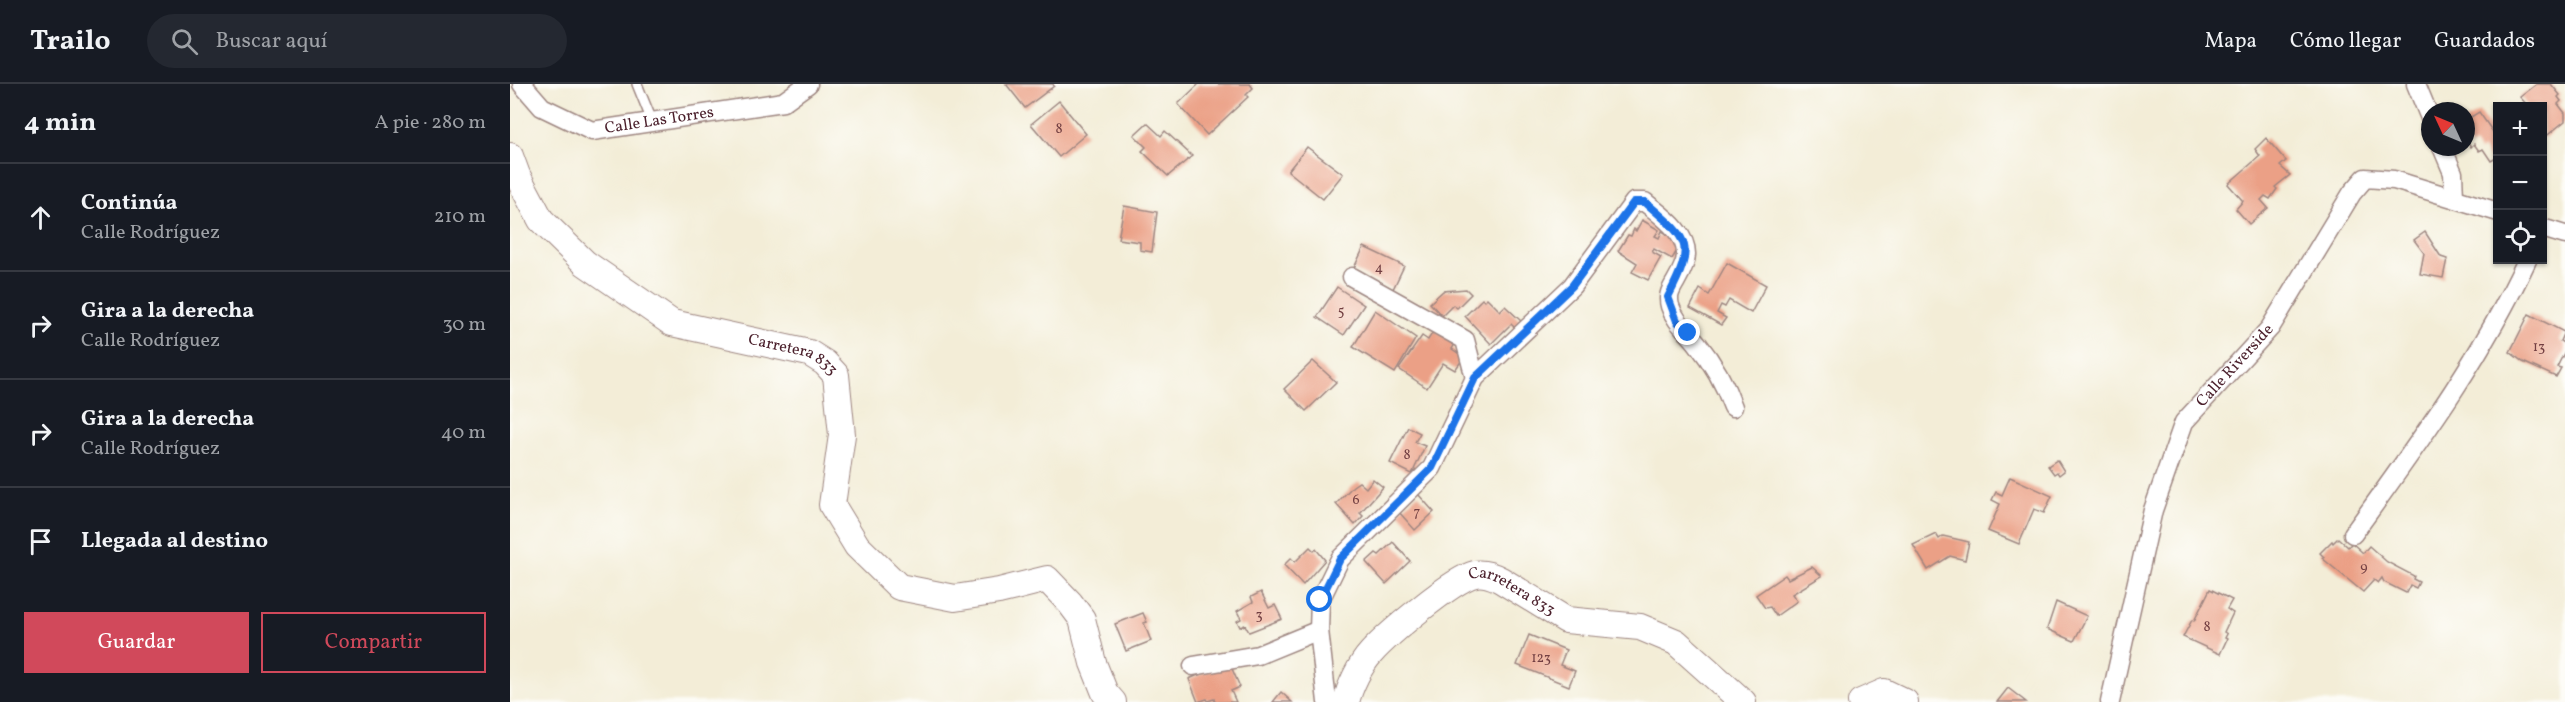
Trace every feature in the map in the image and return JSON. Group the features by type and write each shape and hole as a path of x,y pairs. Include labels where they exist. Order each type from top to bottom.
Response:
{"street":[{"name":"Calle Las Torres","path":"522,84 542,107 592,131 783,102 808,84"},
{"path":"2416,84 2423,102"},
{"name":"Carretera 833","path":"510,156 517,175 541,220 585,263 672,323 809,353 825,363 836,375 842,435 832,505 857,546 899,587 954,598 999,591 1047,579 1070,603 1082,620 1092,663 1105,693 1113,702"},
{"path":"2445,156 2452,173 2454,198"},
{"name":"Calle Riverside","path":"2110,702 2153,510 2184,422 2270,328 2352,193 2365,178 2394,180 2493,210"},
{"path":"1327,702 1318,630 1320,600 1340,559 1432,468 1475,378 1572,286 1634,202 1645,202 1674,228 1683,241 1686,255 1668,297 1671,309 1677,321 1697,342 1713,365 1726,387 1733,407"},
{"path":"2547,230 2565,235"},
{"path":"2353,534 2446,406 2506,305 2525,264"},
{"path":"1352,277 1466,340 1475,378"},
{"name":"Carretera 833","path":"1346,702 1349,690 1371,653 1433,598 1475,573 1492,575 1566,620 1640,627 1672,640 1743,702"},
{"path":"1194,666 1258,655 1318,630"},
{"path":"1862,702 1884,692 1905,702"}],"lane":[{"path":"637,84 652,122"}],"building":[{"path":"1006,84 1053,84 1054,86 1025,108"},
{"path":"1199,84 1250,84 1253,88 1246,95 1248,97 1207,135 1178,104"},
{"path":"2537,84 2551,84 2560,95 2558,97 2561,101 2558,104 2565,113 2565,121 2547,136 2547,102 2524,102 2520,97"},
{"path":"1059,101 1086,134 1059,157 1031,124"},
{"path":"2479,112 2493,132 2493,160 2491,161 2483,149 2479,151 2475,145 2475,114"},
{"path":"1147,123 1161,136 1165,131 1192,156 1168,176 1142,151 1146,147 1134,135"},
{"path":"2266,138 2286,161 2280,166 2290,175 2275,187 2277,189 2270,199 2265,196 2261,200 2268,208 2249,224 2236,209 2243,201 2228,184 2260,156 2255,149"},
{"path":"1307,147 1343,174 1323,199 1288,171"},
{"path":"1124,206 1157,212 1152,252 1140,250 1140,242 1118,239"},
{"path":"1642,220 1659,230 1655,236 1659,238 1662,231 1682,242 1672,259 1654,249 1652,252 1661,257 1648,280 1632,272 1637,263 1618,251 1628,235 1631,236 1634,229 1636,231"},
{"path":"2425,232 2441,257 2447,259 2443,278 2420,274 2424,253 2414,240"},
{"path":"1364,247 1404,266 1393,289 1353,270"},
{"path":"1727,263 1766,285 1751,313 1729,300 1725,307 1721,305 1717,313 1726,318 1721,325 1690,308 1700,289 1709,295"},
{"path":"1337,287 1364,305 1344,335 1317,317"},
{"path":"1466,289 1471,294 1457,308 1453,305 1442,316 1430,303 1443,291"},
{"path":"1487,298 1500,311 1505,306 1521,321 1515,328 1511,324 1491,344 1465,316 1482,299 1484,301"},
{"path":"1375,310 1416,338 1395,373 1353,347"},
{"path":"2529,314 2564,332 2560,341 2565,344 2565,351 2557,367 2561,368 2556,377 2523,362 2510,352"},
{"path":"1435,329 1456,342 1452,349 1464,357 1455,370 1443,363 1427,388 1399,369 1422,336 1428,340"},
{"path":"1313,361 1336,382 1306,411 1284,389"},
{"path":"1408,427 1420,433 1415,442 1425,446 1412,474 1390,463"},
{"path":"2057,460 2064,471 2059,475 2057,472 2054,474 2048,466"},
{"path":"2010,477 2052,496 2044,513 2034,509 2019,544 1988,531 2000,504 1992,500 1996,492 2002,495"},
{"path":"1373,479 1383,487 1360,513 1363,516 1355,525 1336,504 1353,486 1359,482 1366,488"},
{"path":"1418,494 1434,512 1415,530 1399,512"},
{"path":"1936,534 1939,539 1943,536 1969,542 1965,560 1950,556 1928,570 1913,545"},
{"path":"2338,538 2348,547 2352,543 2363,553 2369,546 2387,562 2414,576 2413,579 2419,582 2416,588 2410,585 2406,593 2384,582 2382,578 2378,583 2374,580 2363,592 2322,558 2324,557 2320,553"},
{"path":"1393,542 1410,561 1386,584 1366,562 1376,553 1379,555"},
{"path":"1310,547 1314,551 1316,549 1325,560 1303,585 1284,565 1291,558 1295,562"},
{"path":"1812,567 1822,576 1792,594 1797,601 1776,616 1770,607 1765,608 1756,595 1785,575 1788,579"},
{"path":"2210,589 2232,600 2227,609 2233,613 2224,632 2227,634 2225,638 2227,639 2220,654 2183,637"},
{"path":"1261,592 1269,608 1275,605 1282,619 1249,632 1245,625 1240,627 1237,621 1241,619 1237,611 1253,602 1251,597"},
{"path":"2056,602 2087,616 2074,641 2047,629"},
{"path":"1143,613 1151,641 1126,651 1115,624"},
{"path":"1529,635 1566,650 1560,665 1575,671 1569,686 1517,665"},
{"path":"1229,662 1240,687 1231,691 1236,702 1215,702 1214,699 1208,701 1207,699 1198,702 1189,679"},
{"path":"2008,688 2026,702 1997,702"},
{"path":"1281,692 1292,702 1273,702"}],"route":[{"path":"1320,600 1340,559 1432,468 1475,378 1572,286 1634,202 1645,202 1674,228 1683,241 1686,255 1680,274 1668,297 1677,321 1688,333"}]}
